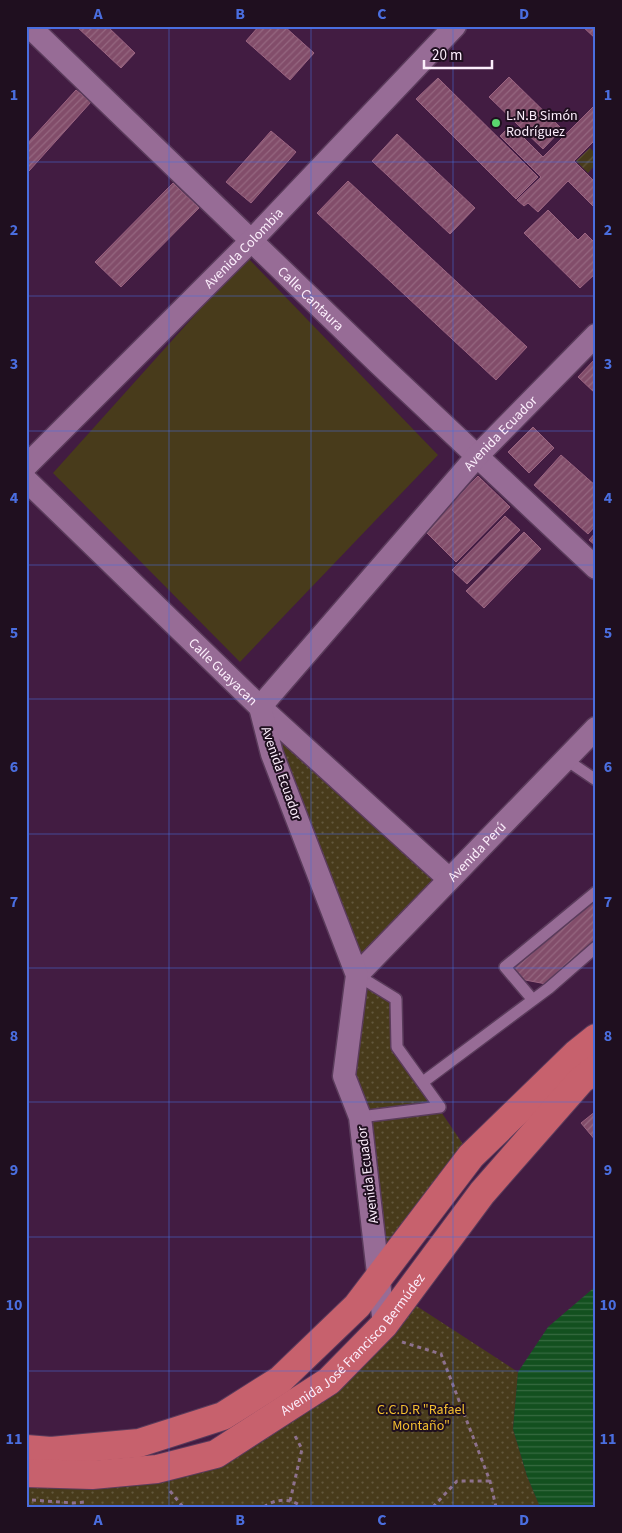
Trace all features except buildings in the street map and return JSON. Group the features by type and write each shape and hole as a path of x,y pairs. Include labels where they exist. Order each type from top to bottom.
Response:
{"main road":[{"name":"Avenida José Francisco Bermúdez","path":"26,1449 51,1451 140,1443 223,1416 280,1380 357,1306 471,1156 576,1054 596,1038"},
{"name":"Avenida José Francisco Bermúdez","path":"26,1473 92,1475 157,1469 216,1454 329,1381 392,1333 482,1193 581,1080 596,1069"}],"street":[{"name":"Avenida Colombia","path":"26,466 251,241 455,26"},
{"name":"Calle Cantaura","path":"30,29 596,568"},
{"name":"Avenida Ecuador","path":"392,1333 379,1279 360,1117 344,1076 357,975 272,754 260,706 478,455 596,335"},
{"name":"Calle Guayacan","path":"26,480 260,706 448,878"},
{"name":"Avenida Perú","path":"357,975 448,878 596,728"}],"lane":[{"path":"565,759 596,780"},
{"path":"533,1000 505,967 596,892"},
{"path":"423,1082 533,1000 596,947"},
{"path":"357,975 396,999 397,1047 440,1107 360,1117"}],"path":[{"path":"392,1333 441,1354 490,1480 496,1507"},
{"path":"286,1438 301,1427"},
{"path":"290,1500 302,1449 294,1433"},
{"path":"434,1507 457,1481 490,1480"},
{"path":"160,1492 178,1489"},
{"path":"170,1491 183,1507"},
{"path":"26,1500 71,1505 92,1501"},
{"path":"264,1507 279,1500 290,1500 302,1507"}],"green space":[{"path":"590,148 596,154 596,164 588,173 576,161"},
{"path":"247,257 438,455 240,662 53,473"},
{"path":"260,707 448,878 357,975"},
{"path":"357,975 396,999 397,1047 471,1156 379,1279 344,1076"},
{"name":"C.C.D.R \"Rafael Montaño\"","path":"415,1305 518,1372 513,1429 527,1476 540,1507 26,1507 26,1473 216,1454"}],"shaded area":[{"path":"596,1286 596,1507 540,1507 527,1476 513,1429 518,1372 548,1327"}],"place":[{"name":"L.N.B Simón Rodríguez","path":"496,123"}]}
